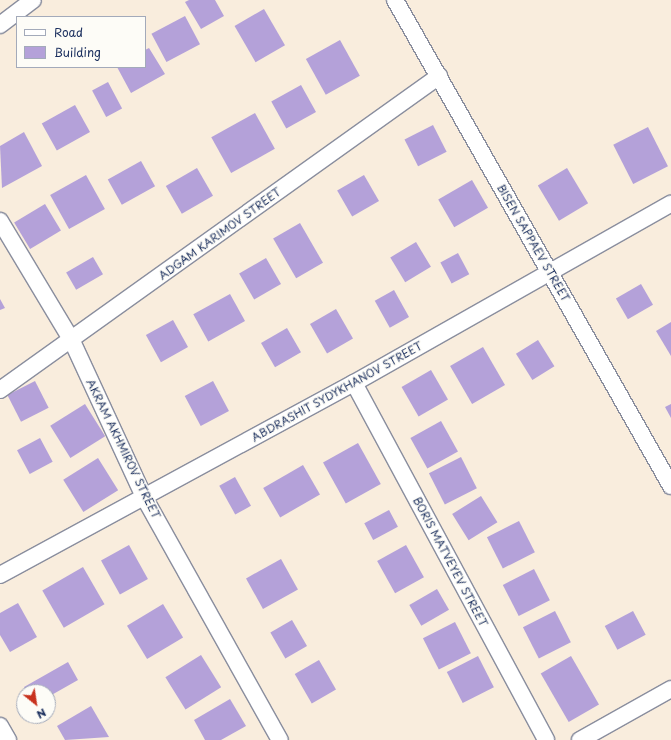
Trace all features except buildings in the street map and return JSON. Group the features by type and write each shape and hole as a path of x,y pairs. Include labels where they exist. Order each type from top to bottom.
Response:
{"street":[{"path":"0,25 33,0"},
{"name":"BISEN SAPPAEV STREET","path":"395,0 671,486"},
{"name":"ADGAM KARIMOV STREET","path":"0,390 72,341 439,76"},
{"name":"ABDRASHIT SYDYKHANOV STREET","path":"0,575 354,383 671,204"},
{"name":"AKRAM AKHMIROV STREET","path":"0,221 72,341 144,497 280,740"},
{"name":"BORIS MATVEYEV STREET","path":"354,383 546,740"},
{"path":"580,740 671,689"},
{"path":"0,726 8,740"}]}
